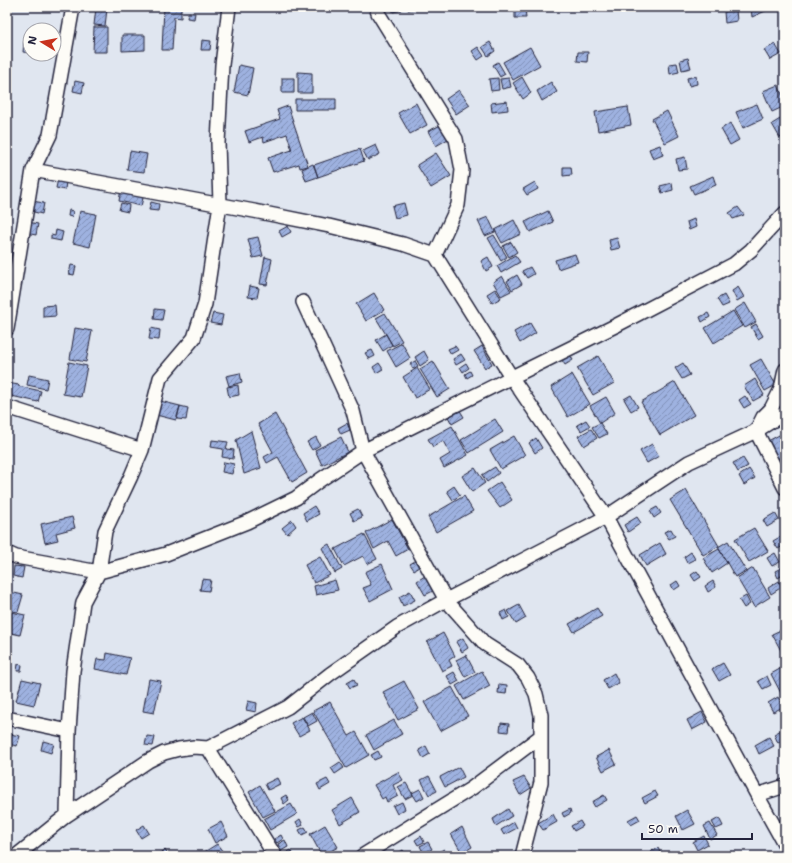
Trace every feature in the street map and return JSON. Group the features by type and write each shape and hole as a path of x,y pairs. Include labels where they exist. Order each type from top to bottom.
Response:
{"street":[{"path":"7,329 33,170 50,135 73,7"},
{"path":"67,815 69,731 73,671 83,602 99,572 105,531 142,450 160,378 194,338 205,304 220,204 218,143 222,65 229,7"},
{"path":"376,7 378,13 456,139 462,170 458,205 435,255"},
{"path":"33,170 220,204 329,226 403,244 435,255 512,378 606,517 785,845"},
{"path":"7,553 16,557 99,572 166,554 247,522 296,498 363,451 512,378 734,264 751,250 785,213"},
{"path":"303,302 353,412 363,451 446,600 485,644 518,665 528,678 536,694 541,715 541,782 522,856"},
{"path":"756,431 763,417 771,409 781,389 785,370"},
{"path":"7,407 142,450"},
{"path":"16,856 67,815 148,761 164,753 179,749 194,747 208,748 288,707 330,674 397,627 606,517 689,462 756,431 785,412"},
{"path":"756,431 785,488"},
{"path":"7,718 69,731"},
{"path":"362,856 472,788 541,736"},
{"path":"208,748 275,856"},
{"path":"756,794 785,786"}],"building":[{"path":"164,7 181,7 181,18 174,17 172,50 162,50"},
{"path":"392,7 401,7 402,10 393,12"},
{"path":"407,7 425,7 425,8 408,10"},
{"path":"515,7 525,7 526,18 515,18"},
{"path":"751,7 772,7 772,8 752,17"},
{"path":"96,8 107,9 105,26 94,25"},
{"path":"736,10 737,21 725,23 724,12"},
{"path":"188,13 195,13 194,19 187,18"},
{"path":"94,27 107,27 107,52 93,52"},
{"path":"122,35 145,35 145,50 122,51"},
{"path":"202,40 211,41 210,50 201,50"},
{"path":"490,42 495,51 488,56 482,47"},
{"path":"775,44 781,54 770,60 764,50"},
{"path":"478,47 484,56 478,60 472,51"},
{"path":"530,47 540,65 513,80 503,62"},
{"path":"578,52 588,52 587,62 577,61"},
{"path":"688,58 691,68 682,70 680,60"},
{"path":"498,62 505,74 500,77 493,65"},
{"path":"677,63 679,72 670,74 669,64"},
{"path":"239,65 253,68 248,95 234,92"},
{"path":"298,72 312,73 312,93 298,93"},
{"path":"696,76 697,84 689,86 687,78"},
{"path":"522,77 531,93 523,99 513,83"},
{"path":"282,78 294,78 294,93 282,93"},
{"path":"498,78 499,90 491,91 489,79"},
{"path":"509,78 511,87 502,89 500,79"},
{"path":"75,81 84,83 82,93 73,91"},
{"path":"551,82 557,92 542,101 537,91"},
{"path":"778,85 785,101 785,106 772,112 763,91"},
{"path":"459,90 470,105 456,114 446,99"},
{"path":"295,99 336,99 336,110 295,110"},
{"path":"507,101 508,110 492,112 491,103"},
{"path":"416,103 427,125 410,134 398,113"},
{"path":"757,104 763,119 743,128 736,112"},
{"path":"288,106 308,166 300,168 299,164 273,172 268,158 292,150 287,134 264,142 263,137 249,142 245,131 280,119 277,110"},
{"path":"628,107 631,125 598,131 595,112"},
{"path":"667,111 679,136 665,143 652,119"},
{"path":"785,116 785,136 780,138 772,124"},
{"path":"730,123 739,140 730,145 721,129"},
{"path":"441,125 448,139 436,146 428,131"},
{"path":"376,145 380,154 368,160 363,151"},
{"path":"660,145 663,155 653,159 649,149"},
{"path":"360,149 364,161 318,177 314,165"},
{"path":"130,151 147,154 144,172 127,170"},
{"path":"436,153 451,176 431,188 417,165"},
{"path":"685,157 687,169 678,170 676,159"},
{"path":"313,164 318,177 306,181 302,169"},
{"path":"563,167 571,167 572,175 563,176"},
{"path":"713,176 716,185 694,194 690,186"},
{"path":"58,179 66,181 65,190 56,188"},
{"path":"535,182 538,189 527,195 523,189"},
{"path":"672,183 673,190 662,193 660,186"},
{"path":"121,189 144,194 141,206 119,201"},
{"path":"32,201 44,203 42,214 30,211"},
{"path":"151,202 159,204 158,211 149,210"},
{"path":"121,203 129,205 128,212 119,210"},
{"path":"404,203 407,215 395,218 392,206"},
{"path":"738,207 744,215 733,219 729,213"},
{"path":"69,210 73,211 72,217 68,216"},
{"path":"80,211 96,214 90,247 73,243"},
{"path":"548,211 553,222 530,232 525,222"},
{"path":"488,217 495,232 485,236 478,221"},
{"path":"694,219 696,227 689,230 687,222"},
{"path":"514,220 521,234 502,243 495,230"},
{"path":"28,222 38,224 36,235 26,233"},
{"path":"288,226 291,232 282,237 279,231"},
{"path":"56,230 63,232 61,241 51,239 51,235 55,236"},
{"path":"494,235 507,257 501,261 488,238"},
{"path":"258,237 263,256 253,258 248,239"},
{"path":"617,238 620,248 611,250 609,240"},
{"path":"511,242 517,252 509,257 503,246"},
{"path":"575,254 578,262 558,269 555,260"},
{"path":"515,255 520,262 501,273 497,266"},
{"path":"265,257 272,259 267,285 260,284"},
{"path":"488,257 493,267 486,271 481,261"},
{"path":"71,265 76,266 74,275 69,274"},
{"path":"530,267 534,274 527,278 522,271"},
{"path":"517,275 522,284 512,290 507,281"},
{"path":"502,276 511,291 501,296 493,282"},
{"path":"250,286 259,288 257,298 248,297"},
{"path":"738,287 744,297 737,301 732,291"},
{"path":"495,289 501,298 492,303 487,294"},
{"path":"374,293 384,310 366,321 356,304"},
{"path":"724,295 729,304 722,307 717,299"},
{"path":"745,303 756,322 745,328 734,310"},
{"path":"55,305 56,316 43,317 43,306"},
{"path":"155,309 164,310 162,320 154,319"},
{"path":"733,311 742,326 714,343 705,328"},
{"path":"213,313 223,315 221,325 210,323"},
{"path":"385,313 402,341 393,346 376,318"},
{"path":"708,313 710,317 702,322 700,317"},
{"path":"530,323 536,333 520,343 514,332"},
{"path":"756,324 763,336 758,339 751,327"},
{"path":"75,328 92,331 86,362 70,359"},
{"path":"151,328 160,330 159,340 149,339"},
{"path":"386,334 392,345 383,351 376,340"},
{"path":"402,343 410,358 396,367 387,351"},
{"path":"455,346 458,350 451,354 448,349"},
{"path":"482,346 492,364 485,368 474,351"},
{"path":"372,350 375,356 369,359 365,353"},
{"path":"424,351 429,360 420,366 415,357"},
{"path":"568,352 573,360 565,365 560,357"},
{"path":"461,354 465,360 456,365 453,359"},
{"path":"598,356 614,383 593,395 577,368"},
{"path":"761,359 776,385 765,391 750,365"},
{"path":"415,361 418,366 413,369 410,364"},
{"path":"433,361 450,389 437,397 420,369"},
{"path":"69,362 87,366 81,397 63,394"},
{"path":"379,363 383,369 376,373 373,367"},
{"path":"466,363 469,368 463,372 460,367"},
{"path":"683,363 690,375 682,379 675,368"},
{"path":"417,368 430,389 415,398 403,377"},
{"path":"470,371 472,375 467,378 465,374"},
{"path":"240,373 242,382 229,386 226,376"},
{"path":"572,374 590,404 568,417 551,387"},
{"path":"29,375 48,379 46,389 27,385"},
{"path":"755,379 764,395 753,401 744,386"},
{"path":"675,382 694,415 660,435 641,402"},
{"path":"7,383 41,391 38,402 7,395"},
{"path":"238,385 239,395 229,397 227,387"},
{"path":"631,395 638,407 631,411 624,399"},
{"path":"745,396 751,404 744,408 739,400"},
{"path":"606,397 615,413 600,423 590,406"},
{"path":"160,401 180,406 176,420 156,415"},
{"path":"180,406 188,408 186,420 177,419"},
{"path":"459,409 464,417 452,424 447,415"},
{"path":"275,414 307,473 292,482 278,457 267,463 264,457 273,452 258,424"},
{"path":"495,419 503,432 469,453 461,440"},
{"path":"586,420 590,426 581,431 577,425"},
{"path":"347,423 350,430 341,434 338,428"},
{"path":"600,423 607,434 599,438 592,427"},
{"path":"452,426 468,455 444,468 440,460 450,454 443,441 433,447 428,439"},
{"path":"591,429 597,438 584,446 578,436"},
{"path":"251,431 261,468 244,474 236,440"},
{"path":"783,433 785,438 785,455 778,459 768,441"},
{"path":"514,436 525,455 501,469 490,450"},
{"path":"316,437 320,445 312,450 307,442"},
{"path":"341,437 348,452 322,465 315,450"},
{"path":"536,438 542,448 535,453 529,443"},
{"path":"212,440 228,442 226,449 234,450 233,459 222,457 223,449 211,447"},
{"path":"652,444 659,456 647,463 640,451"},
{"path":"743,458 748,466 738,472 733,463"},
{"path":"224,462 234,464 232,474 222,472"},
{"path":"495,467 499,473 487,482 482,475"},
{"path":"475,468 485,483 472,492 462,476"},
{"path":"749,469 755,478 744,485 739,476"},
{"path":"500,482 512,500 500,508 487,491"},
{"path":"454,486 460,495 453,500 447,491"},
{"path":"686,490 719,546 703,555 670,500"},
{"path":"464,496 473,511 436,532 428,517"},
{"path":"314,506 319,514 307,521 303,513"},
{"path":"657,507 661,513 654,518 650,511"},
{"path":"358,509 362,517 354,521 350,513"},
{"path":"775,513 779,520 767,527 763,520"},
{"path":"72,517 75,528 56,533 58,540 45,543 41,524"},
{"path":"637,517 641,523 628,532 624,525"},
{"path":"392,519 408,549 396,556 388,541 374,549 366,533"},
{"path":"292,520 296,526 287,534 282,528"},
{"path":"754,528 768,551 749,562 735,539"},
{"path":"671,529 675,536 669,539 664,532"},
{"path":"364,534 377,559 367,564 363,556 344,566 335,549"},
{"path":"785,534 785,545 778,549 773,541"},
{"path":"728,541 746,571 735,577 718,547"},
{"path":"660,543 666,554 646,566 640,555"},
{"path":"329,544 342,569 335,573 322,548"},
{"path":"719,549 727,563 712,573 703,558"},
{"path":"691,552 695,559 687,563 684,557"},
{"path":"775,553 780,562 772,566 767,558"},
{"path":"320,557 330,575 314,583 305,565"},
{"path":"415,561 419,567 414,570 410,564"},
{"path":"382,564 393,589 370,601 363,588 371,585 365,572"},
{"path":"14,566 24,567 22,578 13,576"},
{"path":"785,566 785,574 778,578 775,571"},
{"path":"753,568 770,597 754,607 737,578"},
{"path":"697,571 701,577 695,581 691,575"},
{"path":"425,576 433,591 425,595 417,581"},
{"path":"202,579 211,580 209,591 200,590"},
{"path":"335,580 338,590 316,595 314,586"},
{"path":"677,581 680,586 674,590 671,585"},
{"path":"713,581 716,587 708,592 705,586"},
{"path":"779,581 782,587 771,594 768,588"},
{"path":"410,591 415,600 403,606 399,597"},
{"path":"10,592 23,595 18,612 7,610"},
{"path":"746,596 750,604 744,608 739,600"},
{"path":"519,605 526,618 516,624 508,611"},
{"path":"597,608 602,616 574,632 569,624"},
{"path":"506,610 509,617 503,620 500,613"},
{"path":"7,611 25,615 20,635 7,632"},
{"path":"785,628 785,658 772,634"},
{"path":"443,633 455,656 449,660 452,666 442,671 427,642"},
{"path":"463,638 468,648 462,652 456,642"},
{"path":"107,653 130,658 126,675 95,669 97,659 106,660"},
{"path":"466,655 475,672 465,677 456,660"},
{"path":"723,663 730,675 719,681 712,669"},
{"path":"18,664 22,665 21,671 17,671"},
{"path":"785,666 785,701 771,674"},
{"path":"482,671 490,686 464,700 456,686"},
{"path":"454,672 459,681 452,685 447,676"},
{"path":"614,673 619,683 608,689 603,680"},
{"path":"767,676 771,685 763,689 758,681"},
{"path":"22,679 40,683 34,705 16,701"},
{"path":"149,679 161,681 154,713 143,711"},
{"path":"354,679 357,685 350,688 347,683"},
{"path":"404,681 419,709 398,720 383,692"},
{"path":"499,684 507,685 506,694 498,693"},
{"path":"452,687 468,716 440,731 424,702"},
{"path":"778,697 783,707 773,712 768,703"},
{"path":"248,701 257,703 256,712 246,710"},
{"path":"330,702 349,736 356,732 369,755 346,768 313,711"},
{"path":"312,712 317,721 308,726 303,717"},
{"path":"702,712 707,722 692,730 687,720"},
{"path":"302,717 310,730 299,736 291,723"},
{"path":"394,720 402,734 374,750 366,735"},
{"path":"501,723 509,724 508,732 500,731"},
{"path":"785,728 785,739 778,743 774,734"},
{"path":"10,734 20,736 17,746 8,744"},
{"path":"147,736 155,737 153,746 145,745"},
{"path":"769,737 774,746 759,754 755,745"},
{"path":"43,741 54,744 51,753 41,750"},
{"path":"426,746 430,754 423,758 419,750"},
{"path":"609,750 616,764 603,771 596,757"},
{"path":"378,751 381,757 374,760 371,755"},
{"path":"340,762 344,768 335,774 331,768"},
{"path":"459,767 464,777 445,787 440,777"},
{"path":"398,772 403,780 393,785 398,796 387,802 385,797 382,799 374,785"},
{"path":"429,776 437,791 429,795 421,780"},
{"path":"524,777 531,788 520,795 513,782"},
{"path":"277,778 280,784 268,790 265,784"},
{"path":"327,779 330,784 320,790 317,784"},
{"path":"406,783 413,795 405,799 398,787"},
{"path":"260,785 275,811 263,817 249,792"},
{"path":"420,789 424,797 417,801 412,793"},
{"path":"655,791 658,796 645,803 642,798"},
{"path":"286,795 289,800 284,804 281,798"},
{"path":"604,795 607,800 595,807 592,802"},
{"path":"352,798 360,812 340,824 332,810"},
{"path":"402,802 405,809 397,814 393,806"},
{"path":"291,804 297,814 270,830 264,819"},
{"path":"508,809 512,816 496,826 493,819"},
{"path":"570,809 571,813 564,817 562,813"},
{"path":"687,810 695,824 683,830 676,816"},
{"path":"553,814 557,822 543,830 538,823"},
{"path":"637,815 640,820 631,825 628,820"},
{"path":"719,818 723,826 716,829 712,822"},
{"path":"300,819 303,825 299,827 296,822"},
{"path":"580,821 583,826 574,831 571,826"},
{"path":"221,822 228,836 215,843 208,829"},
{"path":"514,822 517,828 504,835 501,830"},
{"path":"710,823 717,835 710,839 704,826"},
{"path":"144,825 149,833 141,838 136,830"},
{"path":"325,825 338,847 322,856 310,834"},
{"path":"305,827 308,832 302,835 299,830"},
{"path":"462,827 472,847 462,853 451,834"},
{"path":"281,835 283,839 277,843 274,839"},
{"path":"421,836 424,842 418,845 415,840"},
{"path":"704,836 708,844 697,850 693,842"},
{"path":"285,840 288,847 281,851 278,844"},
{"path":"428,842 432,849 424,854 420,846"},
{"path":"217,844 226,856 198,856"},
{"path":"658,848 662,856 652,856 650,852"},
{"path":"444,849 448,856 436,856 435,854"},
{"path":"165,850 169,856 155,856"},
{"path":"291,850 294,855 285,856 284,854"},
{"path":"403,850 406,856 395,855"}]}
